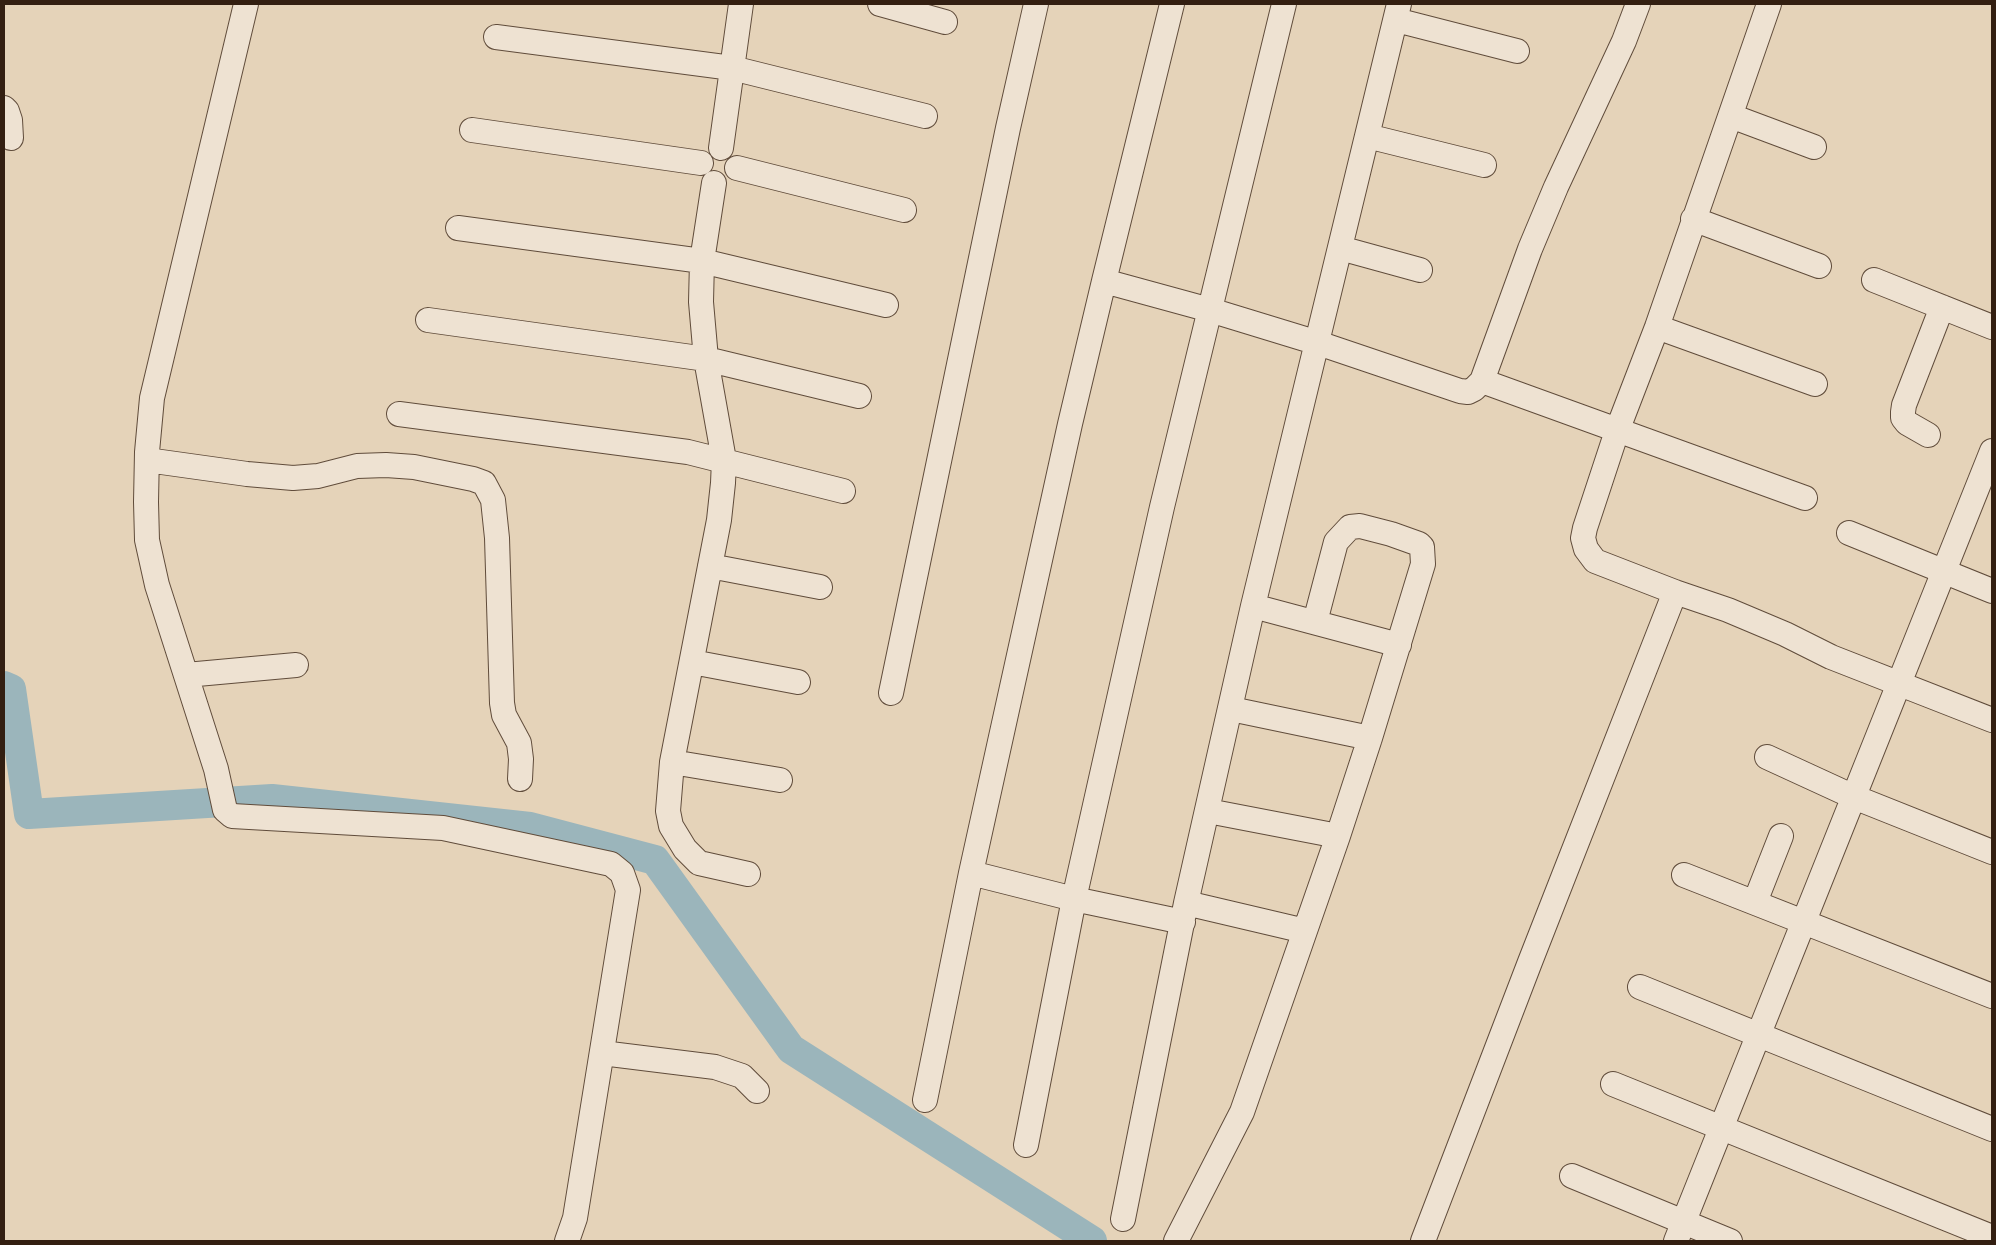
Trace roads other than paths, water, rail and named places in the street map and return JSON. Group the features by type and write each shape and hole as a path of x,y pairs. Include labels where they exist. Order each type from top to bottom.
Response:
{"street":[{"path":"246,4 152,398 147,460 147,540 157,585 216,769 225,810 232,816 443,828 610,864 622,873 628,890 575,1218 567,1241"},
{"path":"721,148 741,4"},
{"path":"880,4 945,22"},
{"path":"891,693 1008,128 1036,4"},
{"path":"925,1100 971,873 1104,281 1172,4"},
{"path":"1026,1145 1074,899 1162,508 1284,4"},
{"path":"1104,281 1210,310 1318,343 1460,391 1468,392 1474,390 1482,380 1545,214 1624,41 1638,4"},
{"path":"1768,4 1657,327 1617,431 1585,528 1583,538 1586,549 1595,560 1675,592 1728,610 1785,634 1831,657 1992,720"},
{"path":"1123,1219 1184,912 1253,606 1398,12 1516,51"},
{"path":"496,37 732,68 925,116"},
{"path":"4,108 10,120 11,138"},
{"path":"1731,116 1814,147"},
{"path":"472,130 701,163"},
{"path":"1367,136 1484,165"},
{"path":"714,148 721,148 728,150 734,155 737,161 737,168 729,181 722,184 714,183 703,176 701,163 703,156 708,151 714,148"},
{"path":"737,168 904,210"},
{"path":"714,183 702,261 701,302 706,359 724,460 720,511 672,762 668,810 671,826 684,848 699,863 748,874"},
{"path":"1693,220 1819,266"},
{"path":"458,228 702,261 886,305"},
{"path":"1340,248 1420,270"},
{"path":"1874,280 1992,327"},
{"path":"1928,435 1907,423 1903,418 1903,412 1942,307"},
{"path":"428,320 706,359 859,396"},
{"path":"1657,327 1815,384"},
{"path":"1482,380 1617,431 1805,498"},
{"path":"399,414 639,444 688,452 843,491"},
{"path":"1680,1232 1991,455"},
{"path":"147,460 293,478 318,476 356,466 386,465 444,473 484,483 493,500 497,538 502,703 504,715 519,743 522,759 520,779"},
{"path":"1176,1241 1242,1112 1370,738 1424,557 1422,547 1419,544 1391,534 1360,526 1350,527 1342,533 1336,542 1315,622"},
{"path":"1850,533 1992,591"},
{"path":"710,566 820,586"},
{"path":"1423,1241 1675,592"},
{"path":"1253,606 1399,645"},
{"path":"692,662 798,682"},
{"path":"186,675 296,665"},
{"path":"1231,709 1370,738"},
{"path":"1767,756 1854,796 1992,852"},
{"path":"672,762 780,780"},
{"path":"1208,811 1338,836"},
{"path":"1755,902 1781,836"},
{"path":"971,873 1074,899 1184,912 1305,931"},
{"path":"1684,875 1992,996"},
{"path":"1640,987 1992,1129"},
{"path":"602,1053 715,1067 742,1076 757,1091"},
{"path":"1614,1084 1992,1237"},
{"path":"1572,1176 1680,1232 1730,1241"}],"waterway":[{"path":"4,686 11,689 29,814 272,799 530,827 655,860 791,1049 1092,1241"}]}
